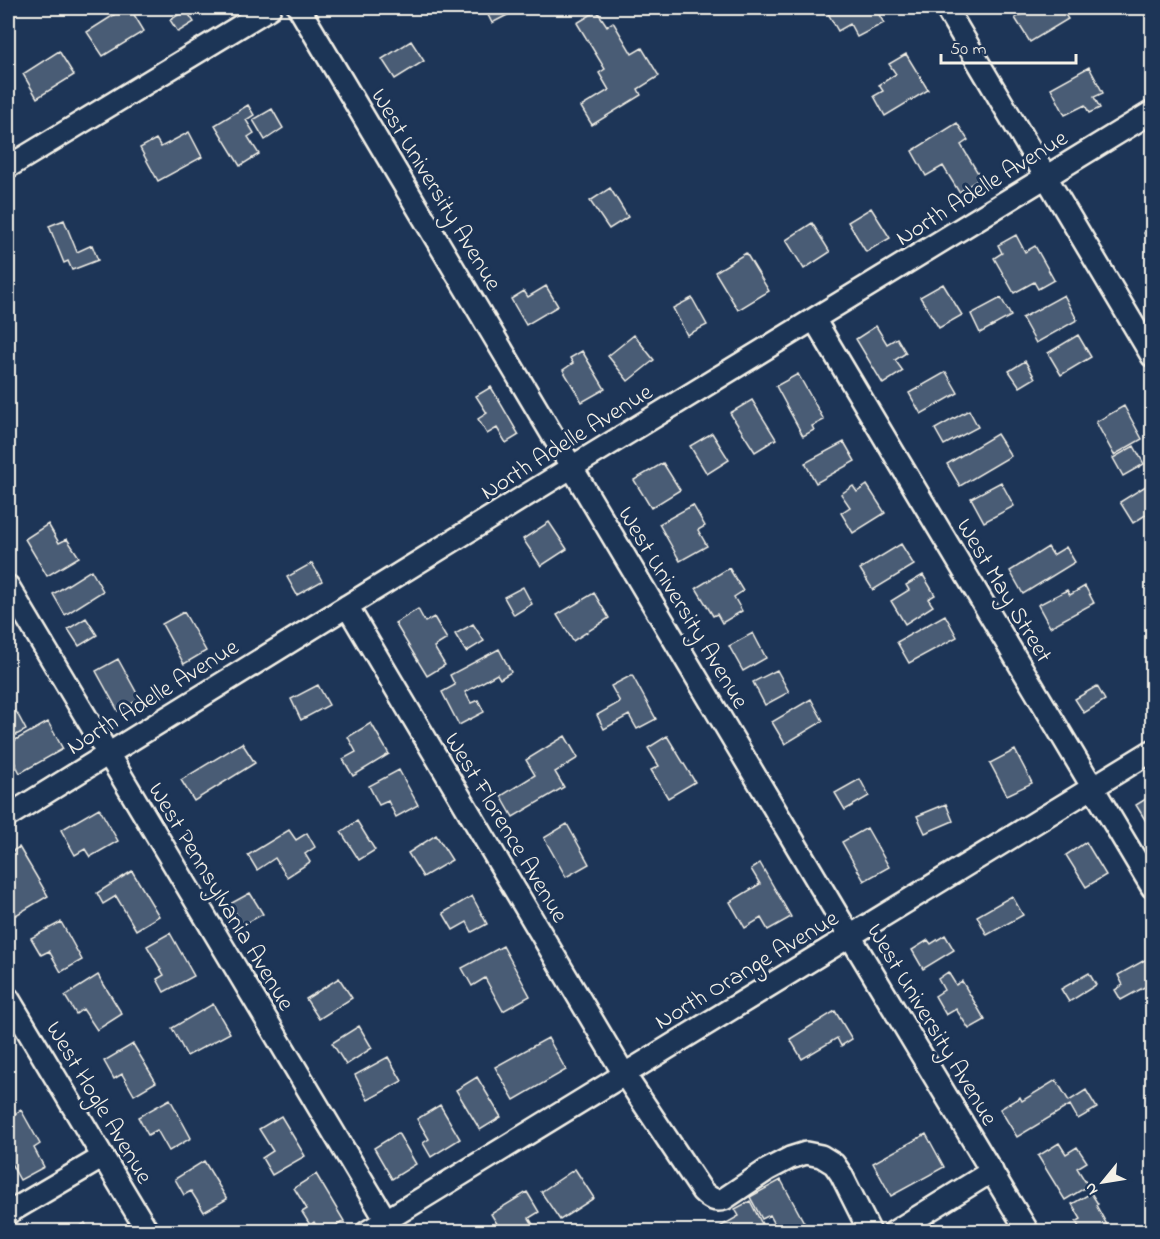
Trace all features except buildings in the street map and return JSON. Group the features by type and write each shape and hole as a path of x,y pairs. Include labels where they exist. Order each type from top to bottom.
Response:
{"street":[{"path":"8,167 270,8"},
{"name":"West University Avenue","path":"299,8 1028,1232"},
{"path":"946,8 1152,356"},
{"name":"North Adelle Avenue","path":"8,816 1152,112"},
{"name":"West May Street","path":"814,319 1152,887"},
{"name":"West Pennsylvania Avenue","path":"8,586 390,1226"},
{"name":"West Florence Avenue","path":"347,606 624,1074 702,1191 718,1201 766,1170 790,1158 806,1153 820,1156 834,1164 841,1174 870,1232"},
{"name":"North Orange Avenue","path":"367,1232 390,1226 624,1074 1152,751"},
{"name":"West Hogle Avenue","path":"8,998 148,1232"},
{"path":"8,1213 103,1157"},
{"path":"894,1232 992,1171"}]}
